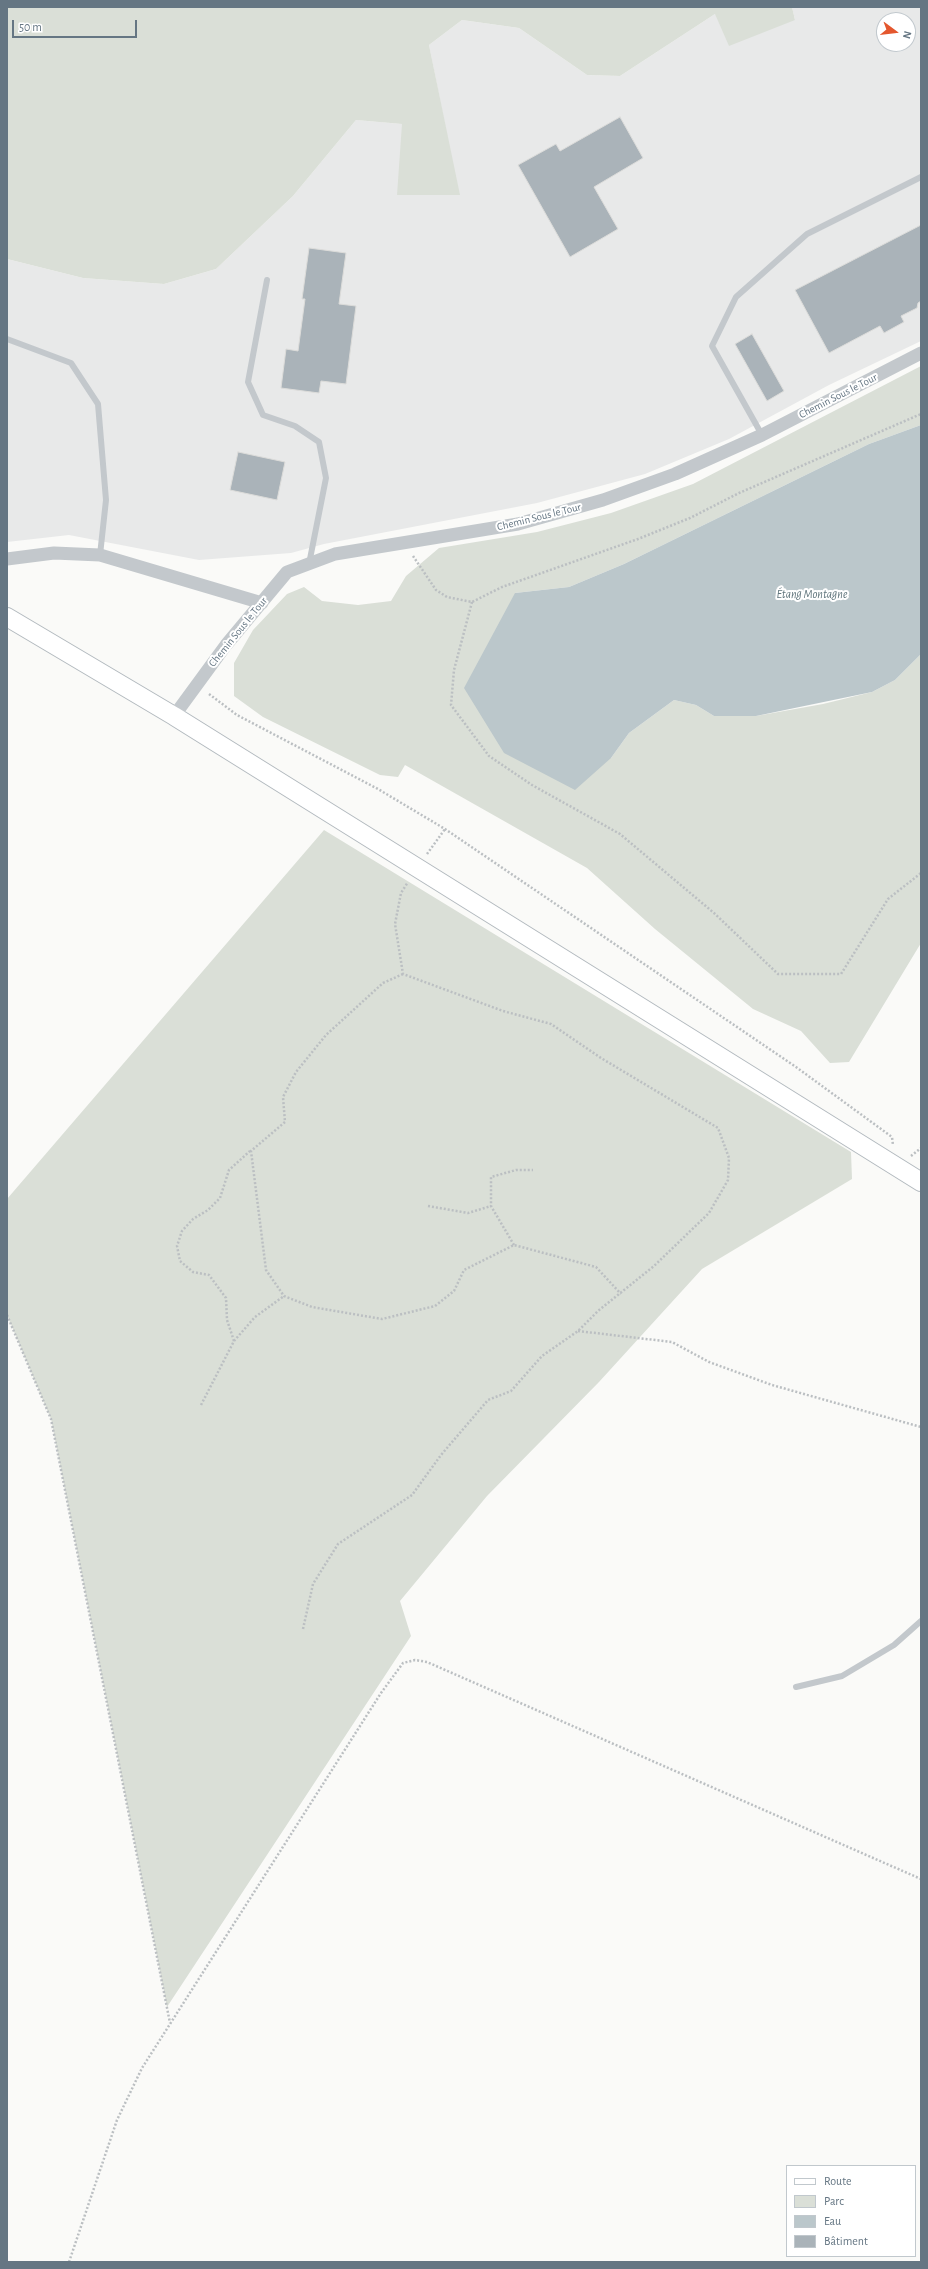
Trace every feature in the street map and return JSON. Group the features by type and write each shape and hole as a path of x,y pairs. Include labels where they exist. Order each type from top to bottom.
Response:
{"street":[{"name":"Chemin Sous le Tour","path":"174,716 226,645 287,572 335,554 518,524 603,500 675,474 762,435 921,353"},
{"path":"7,559 54,553 100,555 262,603"},
{"path":"7,617 174,716 921,1182"}],"lane":[{"path":"762,435 712,346 736,297 807,234 921,177"},
{"path":"267,280 248,382 263,415 295,426 319,442 326,478 310,564"},
{"path":"7,339 71,363 98,404 106,500 100,555"},
{"path":"796,1688 842,1676 894,1645 921,1621"}],"path":[{"path":"402,543 424,571 436,590 447,597 472,602 502,587 638,539 690,518 738,493 921,414"},
{"path":"472,602 454,670 451,705 489,756 532,785 620,834 714,913 778,974 841,974 888,899 921,873"},
{"path":"197,685 237,715 378,789 445,829 796,1067 892,1137 895,1167"},
{"path":"403,974 395,924 401,893 445,829"},
{"path":"234,1341 227,1320 226,1298 209,1275 193,1272 180,1261 177,1246 182,1231 193,1219 208,1210 220,1198 230,1170 251,1150 285,1122 283,1097 296,1072 326,1035 383,983 403,974 503,1011 551,1024 601,1058 718,1128 729,1158 728,1180 709,1213 654,1266 578,1331 542,1356 511,1390 488,1400 441,1455 412,1495 338,1544 313,1584 303,1629"},
{"path":"251,1150 266,1270 284,1296 312,1307 382,1319 435,1306 454,1291 464,1270 514,1245 596,1267 621,1294"},
{"path":"514,1245 491,1206 491,1177 516,1170 532,1170"},
{"path":"428,1206 468,1213 491,1206"},
{"path":"201,1405 234,1341 255,1317 284,1296"},
{"path":"7,1315 51,1419 170,2023"},
{"path":"578,1331 672,1342 709,1362 772,1385 921,1427"},
{"path":"69,2262 117,2120 142,2068 381,1693 403,1663 415,1660 427,1662 455,1673 921,1879"}],"shaded area":[{"path":"792,7 921,7 921,341 829,385 729,439 645,474 537,503 324,544 291,553 199,560 69,535 7,542 7,259 83,278 164,284 216,269 293,196 356,120 402,124 459,195 429,45 462,20 519,28 587,75 620,76 715,14 795,20"}],"green space":[{"path":"7,7 792,7 795,20 729,46 715,14 620,76 587,75 519,28 462,20 429,45 460,195 397,195 402,124 356,120 293,196 216,269 164,284 83,278 7,259"},
{"path":"921,366 921,425 869,444 624,564 569,587 515,593 611,758 629,733 674,700 696,705 714,716 756,716 823,704 872,692 895,680 921,654 921,943 849,1062 830,1063 801,1031 753,1009 655,929 587,868 405,765 398,777 380,775 263,717 234,696 234,663 253,630 287,594 304,587 322,601 358,605 391,601 406,576 439,548 537,532 611,513 693,484"},
{"path":"324,830 851,1152 852,1179 702,1269 599,1382 487,1496 400,1601 411,1636 167,2007 51,1419 7,1315 7,1199"}],"water":[{"name":"Étang Montagne","path":"921,425 921,654 895,680 872,692 756,716 714,716 696,705 674,700 629,733 611,758 575,790 504,753 464,688 515,593 569,587 624,564 869,444"}],"building":[{"path":"620,117 643,158 594,187 618,229 570,257 518,165 556,144 560,151"},
{"path":"921,225 921,301 918,303 917,308 901,316 904,322 884,333 880,326 829,353 795,290"},
{"path":"309,248 346,253 339,304 356,306 346,384 321,381 319,393 281,388 286,349 298,351 305,299 302,299"},
{"path":"752,334 784,391 767,401 735,344"},
{"path":"238,452 285,462 277,500 230,490"}]}
